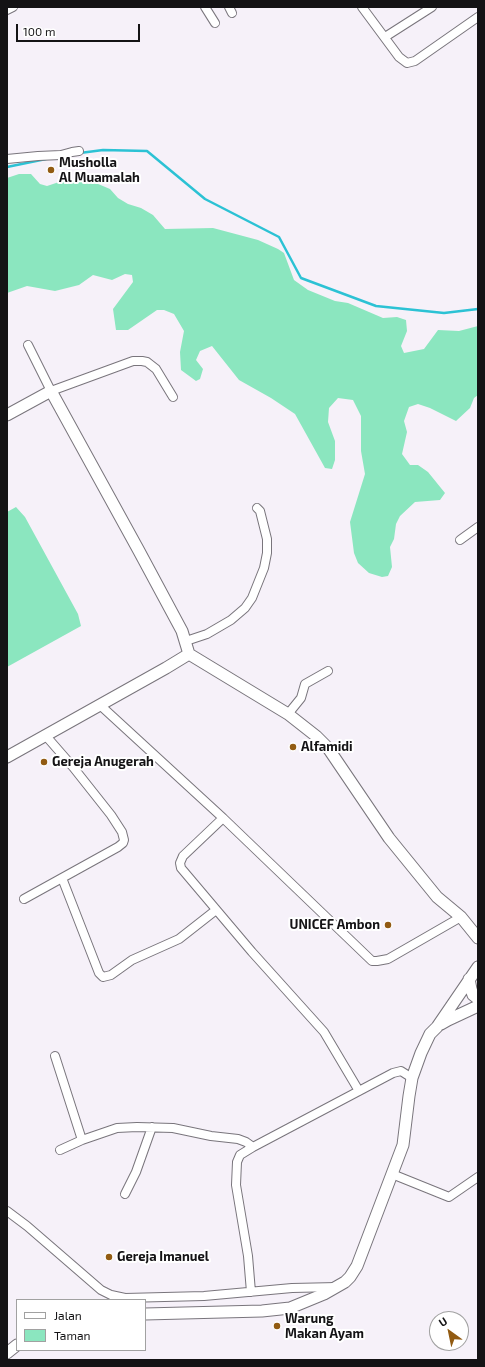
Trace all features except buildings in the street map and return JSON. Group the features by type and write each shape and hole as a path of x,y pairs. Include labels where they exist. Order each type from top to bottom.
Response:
{"street":[{"path":"7,10 13,7"},
{"path":"205,7 215,24"},
{"path":"362,7 402,60 410,63 478,17"},
{"path":"385,37 432,7"},
{"path":"7,160 38,156 62,156 79,151"},
{"path":"28,345 51,391 182,631 189,654 288,714 316,736 328,748 389,838 437,896 478,938"},
{"path":"7,415 51,391 133,361 147,362 156,369 173,397"},
{"path":"186,641 207,634 230,620 245,608 252,598 264,568 267,553 267,539 260,511 257,508"},
{"path":"460,540 478,528"},
{"path":"7,757 189,654"},
{"path":"288,714 301,698 305,684 328,671"},
{"path":"100,705 223,818 364,955 372,961 388,960 460,918"},
{"path":"24,899 118,847 123,843 124,836 111,815 46,736"},
{"path":"223,818 183,856 180,863 182,868 216,910 324,1032 359,1091"},
{"path":"62,878 99,973 103,977 111,975 132,960 179,939 216,910"},
{"path":"146,1314 290,1308 305,1303 337,1287 350,1277 357,1266 403,1145 408,1096 416,1065 425,1043 478,967"},
{"path":"469,979 471,989 478,999"},
{"path":"437,1027 448,1020 478,1006"},
{"path":"54,1056 82,1140"},
{"path":"251,1292 248,1256 237,1194 236,1176 237,1162 239,1158 244,1152 253,1147 398,1071 404,1072 412,1078"},
{"path":"60,1150 82,1140 117,1128 152,1127 173,1128 211,1136 242,1140 253,1147"},
{"path":"125,1194 136,1172 152,1127"},
{"path":"392,1174 449,1197 478,1176"},
{"path":"7,1211 90,1282 111,1295 125,1298 145,1299 204,1296 292,1288 337,1287"},
{"path":"7,1353 16,1346"}],"green space":[{"path":"19,174 31,174 40,184 47,186 59,182 91,181 110,189 118,198 128,204 141,208 153,215 165,229 213,228 258,240 278,249 284,253 294,280 308,290 335,301 348,303 383,318 397,317 406,320 407,331 401,346 404,353 424,349 438,330 459,331 478,326 478,395 474,398 470,408 456,421 430,408 418,404 409,407 404,421 407,432 402,454 410,465 418,465 428,472 445,493 440,500 415,502 400,516 396,524 394,539 390,547 392,567 388,576 382,577 369,573 358,563 354,553 350,522 365,474 361,451 361,416 353,400 338,398 329,408 328,422 335,441 335,460 332,469 325,468 295,414 271,398 239,380 212,346 200,351 196,360 203,369 200,379 196,381 181,370 180,352 184,331 174,314 164,310 157,310 128,330 116,330 113,309 133,282 132,275 125,274 112,280 93,275 79,285 55,291 27,286 7,293 7,178"},
{"path":"16,507 25,517 78,614 81,626 7,667 7,512"}],"waterway":[{"path":"80,153 103,150 147,151 205,199 279,237 301,278 376,306 444,313 478,309"},
{"path":"7,167 46,159"}],"place":[{"name":"Musholla Al Muamalah","path":"51,170"},
{"name":"Alfamidi","path":"293,747"},
{"name":"Gereja Anugerah","path":"44,762"},
{"name":"UNICEF Ambon","path":"388,925"},
{"name":"Gereja Imanuel","path":"109,1257"},
{"name":"Warung Makan Ayam","path":"277,1326"}]}
